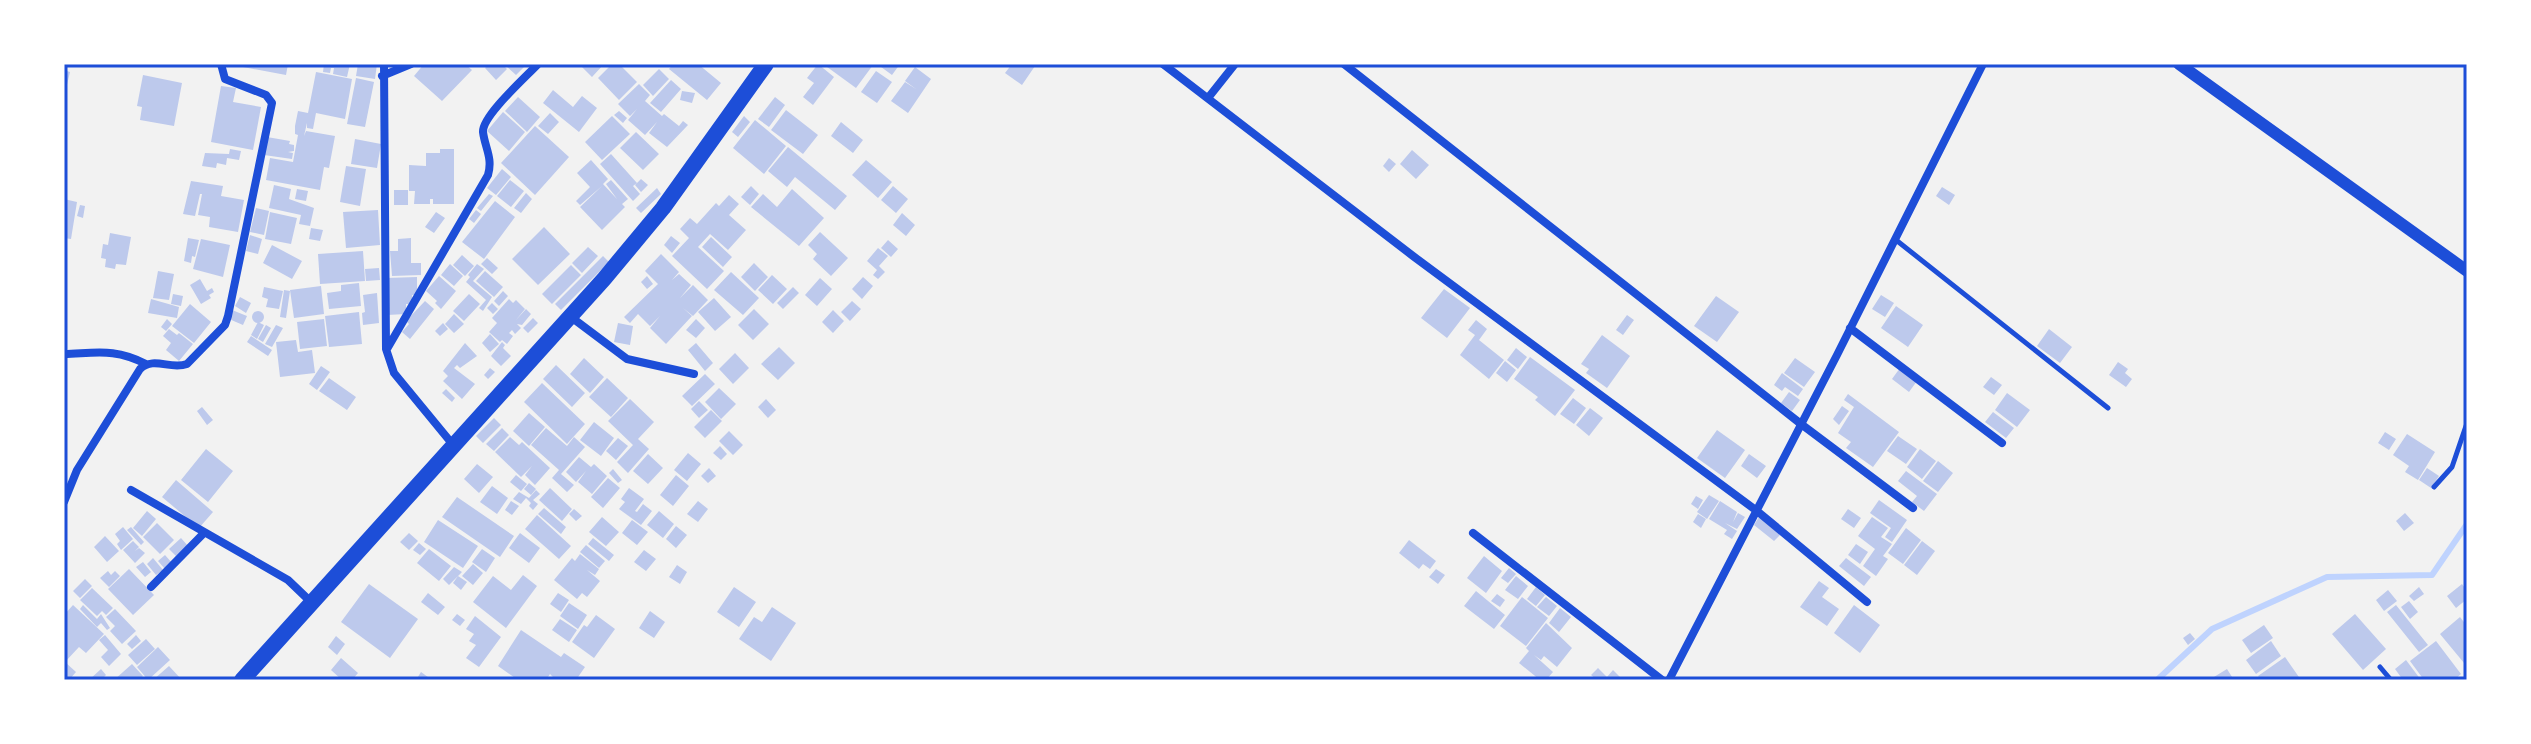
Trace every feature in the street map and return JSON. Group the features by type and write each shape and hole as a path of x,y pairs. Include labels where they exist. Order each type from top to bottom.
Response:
{"highway":[{"path":"242,680 571,317 663,208 766,64"}],"street":[{"path":"64,354 115,352 146,364 180,367 187,364 225,325 272,103 266,95 225,79 221,64"},
{"path":"384,64 386,349 394,373 454,446"},
{"path":"382,76 411,64"},
{"path":"386,349 488,175 491,164 483,135 485,120 538,64"},
{"path":"1163,64 1413,256 1757,511 1867,602"},
{"path":"1208,98 1235,64"},
{"path":"1344,64 1801,424 1913,508"},
{"path":"1669,680 1983,64"},
{"path":"2179,64 2467,271"},
{"path":"571,317 627,359 694,374"},
{"path":"1850,328 2002,443"},
{"path":"64,502 77,470 146,364"},
{"path":"131,490 288,580 312,603"},
{"path":"151,587 204,533"},
{"path":"1473,533 1662,680"}],"lane":[{"path":"1895,239 2108,408"},
{"path":"2434,487 2452,467 2467,423"},
{"path":"2380,667 2391,680"}],"building":[{"path":"243,64 288,64 286,75 243,67"},
{"path":"324,64 350,64 347,77 333,74 334,68 330,73 323,72"},
{"path":"358,64 377,64 375,79 356,76"},
{"path":"424,64 465,64 472,70 442,101 414,76"},
{"path":"489,64 502,64 507,69 496,80 485,68"},
{"path":"504,64 527,64 516,75"},
{"path":"579,64 604,64 592,77"},
{"path":"612,64 619,64 637,82 619,100 598,78"},
{"path":"673,64 698,64 721,83 707,100 669,69"},
{"path":"818,64 834,77 813,105 803,97 814,83 807,78"},
{"path":"823,64 872,64 873,65 856,88"},
{"path":"877,64 900,64 892,75"},
{"path":"1012,64 1035,66 1022,85 1005,73"},
{"path":"915,67 931,79 908,113 891,101 905,82 916,89 905,81"},
{"path":"659,69 669,79 653,96 643,85"},
{"path":"64,70 70,72 65,93 64,93"},
{"path":"876,71 892,82 877,103 861,92"},
{"path":"316,72 352,79 345,119 316,113 313,129 307,128 307,123 304,136 306,131 335,136 329,168 324,167 320,190 266,180 270,158 293,162 298,111 308,113"},
{"path":"143,75 182,83 174,126 140,120 142,107 137,106"},
{"path":"356,78 374,82 365,127 347,124"},
{"path":"671,80 681,89 661,112 650,103"},
{"path":"639,84 650,95 645,101 662,116 664,114 679,126 683,121 688,125 667,147 649,133 657,122 645,135 628,120 637,109 630,116 618,104"},
{"path":"221,86 236,88 233,102 261,107 253,150 211,142"},
{"path":"553,90 573,107 582,96 597,108 579,132 543,103"},
{"path":"682,91 695,93 692,103 680,100"},
{"path":"518,97 540,117 527,132 505,111"},
{"path":"775,97 785,105 769,127 758,119"},
{"path":"786,110 818,135 803,154 771,130"},
{"path":"619,111 627,118 623,123 614,115"},
{"path":"503,112 525,132 509,151 487,131"},
{"path":"550,113 559,122 548,134 538,126"},
{"path":"612,116 630,134 602,160 585,142"},
{"path":"744,116 750,122 738,137 732,132"},
{"path":"755,120 786,146 764,174 733,148"},
{"path":"841,122 863,140 853,153 831,136"},
{"path":"535,126 569,157 535,195 501,163"},
{"path":"636,132 659,154 643,170 620,148"},
{"path":"267,137 290,141 289,144 294,145 294,151 288,152 293,153 292,159 264,155"},
{"path":"355,139 381,144 377,168 351,164"},
{"path":"788,147 847,196 835,210 795,177 787,187 768,171"},
{"path":"230,149 241,151 239,160 227,158 226,165 217,163 216,168 202,166 205,153 229,154"},
{"path":"440,149 454,149 454,204 433,204 433,199 430,199 430,204 414,204 415,191 409,191 409,165 426,166 426,153 440,153"},
{"path":"1412,150 1429,165 1416,179 1400,164"},
{"path":"611,154 637,183 633,186 640,194 633,201 600,164"},
{"path":"1389,158 1396,164 1389,172 1383,166"},
{"path":"591,160 608,179 603,184 617,199 606,184 611,180 628,199 622,204 625,207 602,230 580,207 602,186 580,205 576,201 590,187 577,173"},
{"path":"866,160 892,182 878,198 852,175"},
{"path":"346,166 366,169 360,206 340,202"},
{"path":"502,169 511,177 496,195 487,188"},
{"path":"641,179 648,185 641,192 635,185"},
{"path":"510,180 524,191 511,207 497,196"},
{"path":"191,181 223,186 221,196 244,200 238,232 209,227 210,217 198,215 202,194 195,216 183,214"},
{"path":"274,185 291,189 289,199 314,208 310,226 299,224 301,215 269,208"},
{"path":"751,186 759,194 750,205 741,197"},
{"path":"893,186 908,199 896,213 881,200"},
{"path":"1942,187 1955,195 1949,205 1936,196"},
{"path":"657,188 661,194 641,213 636,208"},
{"path":"297,189 308,191 306,201 295,199"},
{"path":"792,189 824,218 799,246 751,207 763,194 777,207"},
{"path":"394,190 408,190 408,205 394,205"},
{"path":"526,193 532,199 521,213 514,208"},
{"path":"489,194 493,196 481,211 477,208"},
{"path":"729,195 739,204 729,215 746,230 728,250 710,234 698,247 724,271 707,289 672,256 689,238 680,229 690,218 697,224 716,203 719,206"},
{"path":"64,199 77,202 71,239 64,238"},
{"path":"495,201 515,217 484,259 462,242"},
{"path":"80,205 85,206 83,218 77,216"},
{"path":"256,208 269,211 264,235 250,232"},
{"path":"378,210 380,245 346,248 343,212"},
{"path":"476,210 481,214 474,223 469,219"},
{"path":"270,212 297,218 291,244 265,239"},
{"path":"436,212 445,218 434,233 425,227"},
{"path":"902,213 915,225 906,236 893,225"},
{"path":"544,227 570,254 538,285 512,259"},
{"path":"311,228 323,230 320,241 309,239"},
{"path":"820,232 848,258 831,276 813,259 817,254 808,245"},
{"path":"110,233 131,237 126,265 116,264 115,269 105,267 106,259 101,258 103,244 108,245"},
{"path":"250,235 262,239 258,254 246,251"},
{"path":"671,236 680,243 672,253 664,245"},
{"path":"711,237 732,257 723,267 702,247"},
{"path":"188,238 199,240 191,263 184,261"},
{"path":"411,238 411,263 421,263 421,275 392,276 390,251 398,251 398,239"},
{"path":"201,239 230,245 223,277 193,269"},
{"path":"888,240 898,249 891,257 881,248"},
{"path":"272,245 302,261 292,279 263,263"},
{"path":"588,247 598,256 582,273 572,263"},
{"path":"878,248 888,256 879,266 885,272 878,279 873,275 877,270 867,261"},
{"path":"363,251 365,281 320,284 318,254"},
{"path":"661,254 679,272 672,280 679,274 691,285 680,298 693,285 708,300 693,316 683,308 692,316 666,344 650,328 660,316 650,326 638,314 630,323 624,317 658,284 645,271"},
{"path":"462,255 474,266 465,276 453,265"},
{"path":"603,256 609,262 561,310 555,304"},
{"path":"487,258 498,268 492,274 481,264"},
{"path":"754,263 768,277 755,291 741,277"},
{"path":"450,264 463,276 454,286 441,275"},
{"path":"477,264 484,269 473,281 492,297 483,311 479,308 486,300 466,282"},
{"path":"571,265 581,275 552,304 542,294"},
{"path":"379,268 380,280 366,281 365,269"},
{"path":"158,271 174,274 169,300 153,298"},
{"path":"485,271 503,287 494,297 476,281"},
{"path":"731,272 759,298 743,315 714,290"},
{"path":"772,275 787,289 773,304 758,290"},
{"path":"439,276 456,291 441,309 426,291"},
{"path":"647,276 653,284 647,289 641,282"},
{"path":"417,277 417,295 412,295 412,304 406,304 406,314 387,315 386,278"},
{"path":"863,277 873,286 862,299 852,289"},
{"path":"820,278 832,289 817,306 805,295"},
{"path":"200,279 207,291 212,288 214,292 201,304 190,285"},
{"path":"359,283 361,306 329,309 327,293 341,291 341,285"},
{"path":"321,286 324,314 294,318 290,290"},
{"path":"264,287 283,291 279,309 266,307 268,299 262,297"},
{"path":"793,287 799,293 783,309 777,303"},
{"path":"1444,289 1470,308 1447,338 1421,318"},
{"path":"284,290 290,291 286,318 280,317"},
{"path":"503,291 508,296 499,306 494,301"},
{"path":"377,293 379,323 363,325 363,295"},
{"path":"173,294 183,296 181,306 171,304"},
{"path":"469,294 480,304 464,321 453,311"},
{"path":"1881,295 1894,303 1885,317 1872,309"},
{"path":"1716,296 1739,312 1717,342 1694,326"},
{"path":"240,297 251,303 246,313 235,306"},
{"path":"714,298 731,317 715,331 698,312"},
{"path":"151,299 179,307 177,318 148,313"},
{"path":"509,299 513,303 516,300 525,309 516,320 526,309 531,314 522,325 517,324 521,328 515,334 512,330 509,333 513,336 507,344 489,332 497,323 492,318"},
{"path":"425,301 434,309 410,339 402,332 409,324 406,321"},
{"path":"852,301 861,309 850,321 841,312"},
{"path":"492,303 498,309 493,314 487,308"},
{"path":"190,304 211,322 194,343 172,326"},
{"path":"1896,306 1923,325 1908,347 1881,328"},
{"path":"754,309 769,324 753,340 738,325"},
{"path":"232,310 247,316 243,325 229,319"},
{"path":"833,310 844,321 833,333 822,322"},
{"path":"258,311 264,317 258,323 252,317"},
{"path":"359,312 362,344 329,347 325,316"},
{"path":"454,314 464,324 454,333 445,324"},
{"path":"1627,315 1634,320 1623,335 1616,330"},
{"path":"533,318 538,323 528,333 523,328"},
{"path":"167,319 172,324 166,331 161,327"},
{"path":"324,319 327,346 300,349 297,322"},
{"path":"696,319 705,328 696,338 686,330"},
{"path":"1476,320 1487,329 1479,340 1504,360 1489,379 1460,355 1475,335 1468,330"},
{"path":"258,322 264,325 257,339 251,335"},
{"path":"443,323 448,329 440,336 435,331"},
{"path":"618,323 633,326 630,345 614,342"},
{"path":"266,325 271,328 263,342 258,339"},
{"path":"276,325 283,328 272,347 265,344"},
{"path":"169,329 193,344 179,361 166,350 171,343 163,336"},
{"path":"2049,329 2072,347 2060,363 2037,346"},
{"path":"490,334 499,344 490,352 482,343"},
{"path":"1602,335 1630,356 1607,388 1586,373 1589,369 1581,364"},
{"path":"251,336 272,350 268,356 247,342"},
{"path":"296,340 298,352 312,350 315,373 280,377 276,342"},
{"path":"502,342 505,345 503,348 511,356 501,366 491,356"},
{"path":"465,343 477,356 460,368 457,365 454,368 475,384 462,399 443,381 448,376 443,371"},
{"path":"696,343 713,363 705,371 688,350"},
{"path":"779,347 795,363 778,380 761,364"},
{"path":"1516,348 1527,357 1518,369 1507,360"},
{"path":"735,353 749,368 733,384 719,369"},
{"path":"1530,357 1575,390 1555,416 1535,400 1538,397 1514,379"},
{"path":"584,358 604,377 590,393 570,374"},
{"path":"1795,358 1815,372 1804,387 1784,373"},
{"path":"1505,361 1516,370 1507,382 1496,373"},
{"path":"2118,362 2128,369 2125,373 2132,379 2126,387 2109,375"},
{"path":"556,365 585,393 572,407 543,379"},
{"path":"321,366 330,372 317,390 309,384"},
{"path":"490,368 495,372 488,379 484,375"},
{"path":"1900,368 1917,381 1909,392 1892,379"},
{"path":"1782,373 1803,389 1798,396 1785,387 1782,391 1774,385"},
{"path":"705,374 715,384 692,406 682,396"},
{"path":"1991,377 2002,385 1994,395 1983,387"},
{"path":"329,378 356,397 347,410 319,391"},
{"path":"607,378 628,398 611,417 589,397"},
{"path":"542,383 585,424 567,444 524,402"},
{"path":"719,388 736,404 721,419 705,402"},
{"path":"446,389 455,398 452,402 442,393"},
{"path":"1789,392 1800,400 1792,411 1781,403"},
{"path":"2007,393 2030,410 2017,427 1995,410"},
{"path":"1848,394 1899,432 1873,467 1846,448 1851,442 1838,433 1854,407 1844,400"},
{"path":"1573,398 1586,408 1574,424 1560,414"},
{"path":"630,399 654,422 638,439 649,449 628,473 617,462 633,445 608,421"},
{"path":"766,399 776,410 768,418 758,407"},
{"path":"699,401 708,410 699,418 691,409"},
{"path":"1842,406 1849,411 1839,425 1833,419"},
{"path":"202,407 213,420 207,425 197,411"},
{"path":"1590,408 1603,418 1589,436 1576,425"},
{"path":"711,410 722,421 705,438 694,427"},
{"path":"1993,412 2014,428 2006,438 1985,422"},
{"path":"529,413 545,427 529,446 513,431"},
{"path":"494,418 501,425 483,443 476,436"},
{"path":"594,422 614,438 601,456 580,440"},
{"path":"502,428 509,435 494,451 486,444"},
{"path":"546,428 567,446 574,437 585,447 561,474 574,485 567,492 552,478 559,470 531,445"},
{"path":"1717,430 1745,450 1725,478 1697,458"},
{"path":"729,431 743,445 733,455 719,441"},
{"path":"2385,432 2396,439 2389,450 2378,443"},
{"path":"2407,434 2435,452 2418,480 2405,472 2409,466 2393,455"},
{"path":"1898,436 1917,449 1906,464 1887,451"},
{"path":"510,437 519,445 522,442 550,468 535,485 525,475 532,466 521,477 495,452"},
{"path":"618,438 628,446 616,460 606,451"},
{"path":"720,446 727,454 721,460 713,453"},
{"path":"206,449 233,471 208,502 181,480"},
{"path":"1920,449 1936,461 1922,479 1907,467"},
{"path":"688,453 701,464 687,481 674,470"},
{"path":"648,454 663,468 648,484 633,471"},
{"path":"1749,454 1766,466 1757,478 1741,466"},
{"path":"579,457 591,467 594,464 607,476 592,494 578,482 586,471 576,482 566,472"},
{"path":"1938,461 1953,473 1938,492 1923,481"},
{"path":"477,464 493,477 479,493 464,479"},
{"path":"709,468 716,476 708,483 701,476"},
{"path":"2427,468 2439,476 2431,488 2419,480"},
{"path":"613,469 622,480 618,483 609,473"},
{"path":"1906,471 1937,494 1924,511 1912,502 1917,496 1898,481"},
{"path":"516,475 527,484 521,491 510,482"},
{"path":"676,475 689,486 673,506 660,495"},
{"path":"608,478 620,488 603,508 591,497"},
{"path":"176,480 213,512 199,528 162,497"},
{"path":"529,483 536,489 531,495 524,489"},
{"path":"492,486 508,498 497,514 480,502"},
{"path":"550,488 572,509 562,521 539,500"},
{"path":"629,488 644,499 635,511 643,504 652,511 641,525 619,509 625,502 621,499"},
{"path":"536,490 540,494 533,500 538,504 533,510 526,498 521,504 513,499 519,492 529,498"},
{"path":"1709,495 1719,501 1707,519 1697,512"},
{"path":"1696,496 1703,500 1698,509 1691,504"},
{"path":"457,497 514,536 500,557 442,517"},
{"path":"1879,500 1907,520 1892,542 1885,537 1891,528 1870,513"},
{"path":"511,501 519,506 512,515 505,510"},
{"path":"698,501 708,509 698,522 687,514"},
{"path":"1720,501 1737,512 1733,522 1738,513 1745,517 1737,529 1725,523 1737,531 1732,539 1724,534 1727,530 1709,519"},
{"path":"544,508 566,527 561,534 538,514"},
{"path":"574,509 582,516 576,521 569,514"},
{"path":"1848,509 1861,518 1854,528 1841,519"},
{"path":"147,511 156,519 142,536 133,528"},
{"path":"659,511 674,524 663,538 647,525"},
{"path":"2405,513 2414,523 2404,531 2396,521"},
{"path":"1698,514 1706,519 1701,528 1693,522"},
{"path":"537,515 571,546 559,559 525,529"},
{"path":"602,517 619,532 606,546 589,532"},
{"path":"1759,517 1780,535 1774,541 1754,525"},
{"path":"1872,517 1888,528 1881,537 1892,544 1883,556 1888,559 1876,576 1863,566 1875,549 1858,536"},
{"path":"438,520 478,546 463,568 424,542"},
{"path":"632,520 648,532 637,545 622,533"},
{"path":"157,523 174,540 160,554 143,537"},
{"path":"676,526 687,535 676,548 666,539"},
{"path":"123,527 133,539 121,550 115,534"},
{"path":"131,527 144,542 141,545 127,530"},
{"path":"1906,528 1921,540 1903,564 1888,553"},
{"path":"409,533 418,541 409,550 400,542"},
{"path":"520,533 540,548 529,563 509,548"},
{"path":"105,536 119,551 107,562 94,547"},
{"path":"181,538 188,546 176,556 169,549"},
{"path":"593,538 614,555 609,561 588,544"},
{"path":"1409,540 1436,561 1430,569 1423,564 1419,569 1399,553"},
{"path":"133,541 139,547 135,551 139,548 145,553 135,563 123,550"},
{"path":"1922,541 1935,551 1917,575 1904,565"},
{"path":"419,543 426,549 420,555 413,550"},
{"path":"1856,544 1868,552 1860,564 1848,555"},
{"path":"586,545 605,561 599,568 580,552"},
{"path":"429,549 451,566 439,581 417,563"},
{"path":"482,549 495,558 486,572 472,562"},
{"path":"644,550 656,559 646,571 634,562"},
{"path":"580,554 599,569 595,575 587,570 600,581 587,597 582,593 577,599 554,580 572,558 575,561"},
{"path":"165,555 172,563 165,569 158,561"},
{"path":"1484,556 1502,571 1486,593 1467,578"},
{"path":"153,558 163,570 156,575 147,564"},
{"path":"1846,558 1871,577 1864,586 1839,566"},
{"path":"143,562 151,572 145,577 136,567"},
{"path":"473,564 483,573 473,585 462,576"},
{"path":"677,565 687,572 680,584 669,577"},
{"path":"454,567 462,572 449,585 443,579"},
{"path":"1509,568 1516,574 1508,583 1501,578"},
{"path":"129,569 154,595 133,615 108,589"},
{"path":"1436,569 1445,575 1438,584 1429,577"},
{"path":"108,571 111,575 115,571 120,576 109,587 100,578"},
{"path":"523,575 537,586 506,628 473,602 493,576 511,590"},
{"path":"458,576 467,582 461,590 453,583"},
{"path":"1516,576 1528,586 1518,599 1505,590"},
{"path":"85,579 92,586 80,598 73,591"},
{"path":"1819,581 1829,588 1822,597 1839,609 1827,626 1800,607"},
{"path":"369,584 418,619 390,658 341,622"},
{"path":"2462,584 2467,591 2467,599 2456,608 2447,596"},
{"path":"734,587 756,602 739,627 717,612"},
{"path":"1536,587 1545,595 1536,606 1527,599"},
{"path":"2419,587 2424,594 2414,601 2409,596"},
{"path":"92,588 113,608 106,615 102,611 97,616 80,600"},
{"path":"2388,590 2397,601 2384,611 2376,600"},
{"path":"1476,591 1505,615 1494,629 1464,606"},
{"path":"428,593 445,607 438,615 421,602"},
{"path":"558,593 569,600 561,612 550,604"},
{"path":"1497,594 1505,600 1500,607 1491,601"},
{"path":"1522,597 1548,618 1526,646 1500,626"},
{"path":"1546,597 1557,606 1549,616 1537,607"},
{"path":"2409,601 2418,612 2410,619 2401,607"},
{"path":"569,603 587,615 578,629 560,616"},
{"path":"73,605 104,634 86,653 79,647 65,662 76,672 69,680 64,680 64,615"},
{"path":"83,605 97,619 101,614 110,628 107,630 101,623 97,627 80,609"},
{"path":"1854,605 1880,625 1860,653 1834,633"},
{"path":"2396,605 2428,645 2419,652 2387,612"},
{"path":"772,607 796,623 771,661 739,639 754,617 762,622"},
{"path":"1560,608 1571,617 1559,632 1549,623"},
{"path":"115,609 136,631 122,644 110,631 115,626 106,617"},
{"path":"650,611 665,622 654,638 639,628"},
{"path":"457,614 465,620 460,626 452,620"},
{"path":"2355,614 2386,649 2363,670 2332,634"},
{"path":"596,615 615,629 594,658 572,642"},
{"path":"475,616 501,637 479,667 466,658 476,645 469,641 474,634 466,629"},
{"path":"2460,617 2467,626 2467,661 2464,663 2440,634"},
{"path":"560,619 577,630 569,642 552,630"},
{"path":"1546,623 1572,648 1557,667 1544,656 1541,660 1534,655 1553,672 1546,680 1540,680 1519,663 1529,651 1526,648"},
{"path":"2264,625 2273,638 2251,653 2242,640"},
{"path":"521,630 561,657 564,653 585,667 576,680 556,680 550,674 546,680 518,680 498,666"},
{"path":"2190,633 2195,639 2188,645 2183,638"},
{"path":"105,635 121,654 109,666 101,657 108,650 99,640"},
{"path":"136,635 141,641 132,649 127,644"},
{"path":"336,636 345,644 337,655 328,647"},
{"path":"146,639 155,649 137,665 128,655"},
{"path":"2271,641 2281,656 2256,674 2246,660"},
{"path":"2436,641 2461,674 2454,680 2424,680 2410,661"},
{"path":"158,647 170,660 148,680 137,667"},
{"path":"2285,657 2301,680 2261,680 2258,676"},
{"path":"341,658 358,673 352,680 342,680 331,670"},
{"path":"2406,660 2421,680 2403,680 2395,669"},
{"path":"132,664 143,676 139,680 114,680"},
{"path":"169,666 182,680 153,680"},
{"path":"1598,668 1607,677 1613,670 1621,678 1597,680 1591,675"},
{"path":"101,669 106,675 101,680 89,680"},
{"path":"2227,669 2234,680 2209,680"},
{"path":"421,672 432,680 416,680"}],"waterway":[{"path":"2157,680 2212,629 2327,577 2432,575 2467,524"}]}
